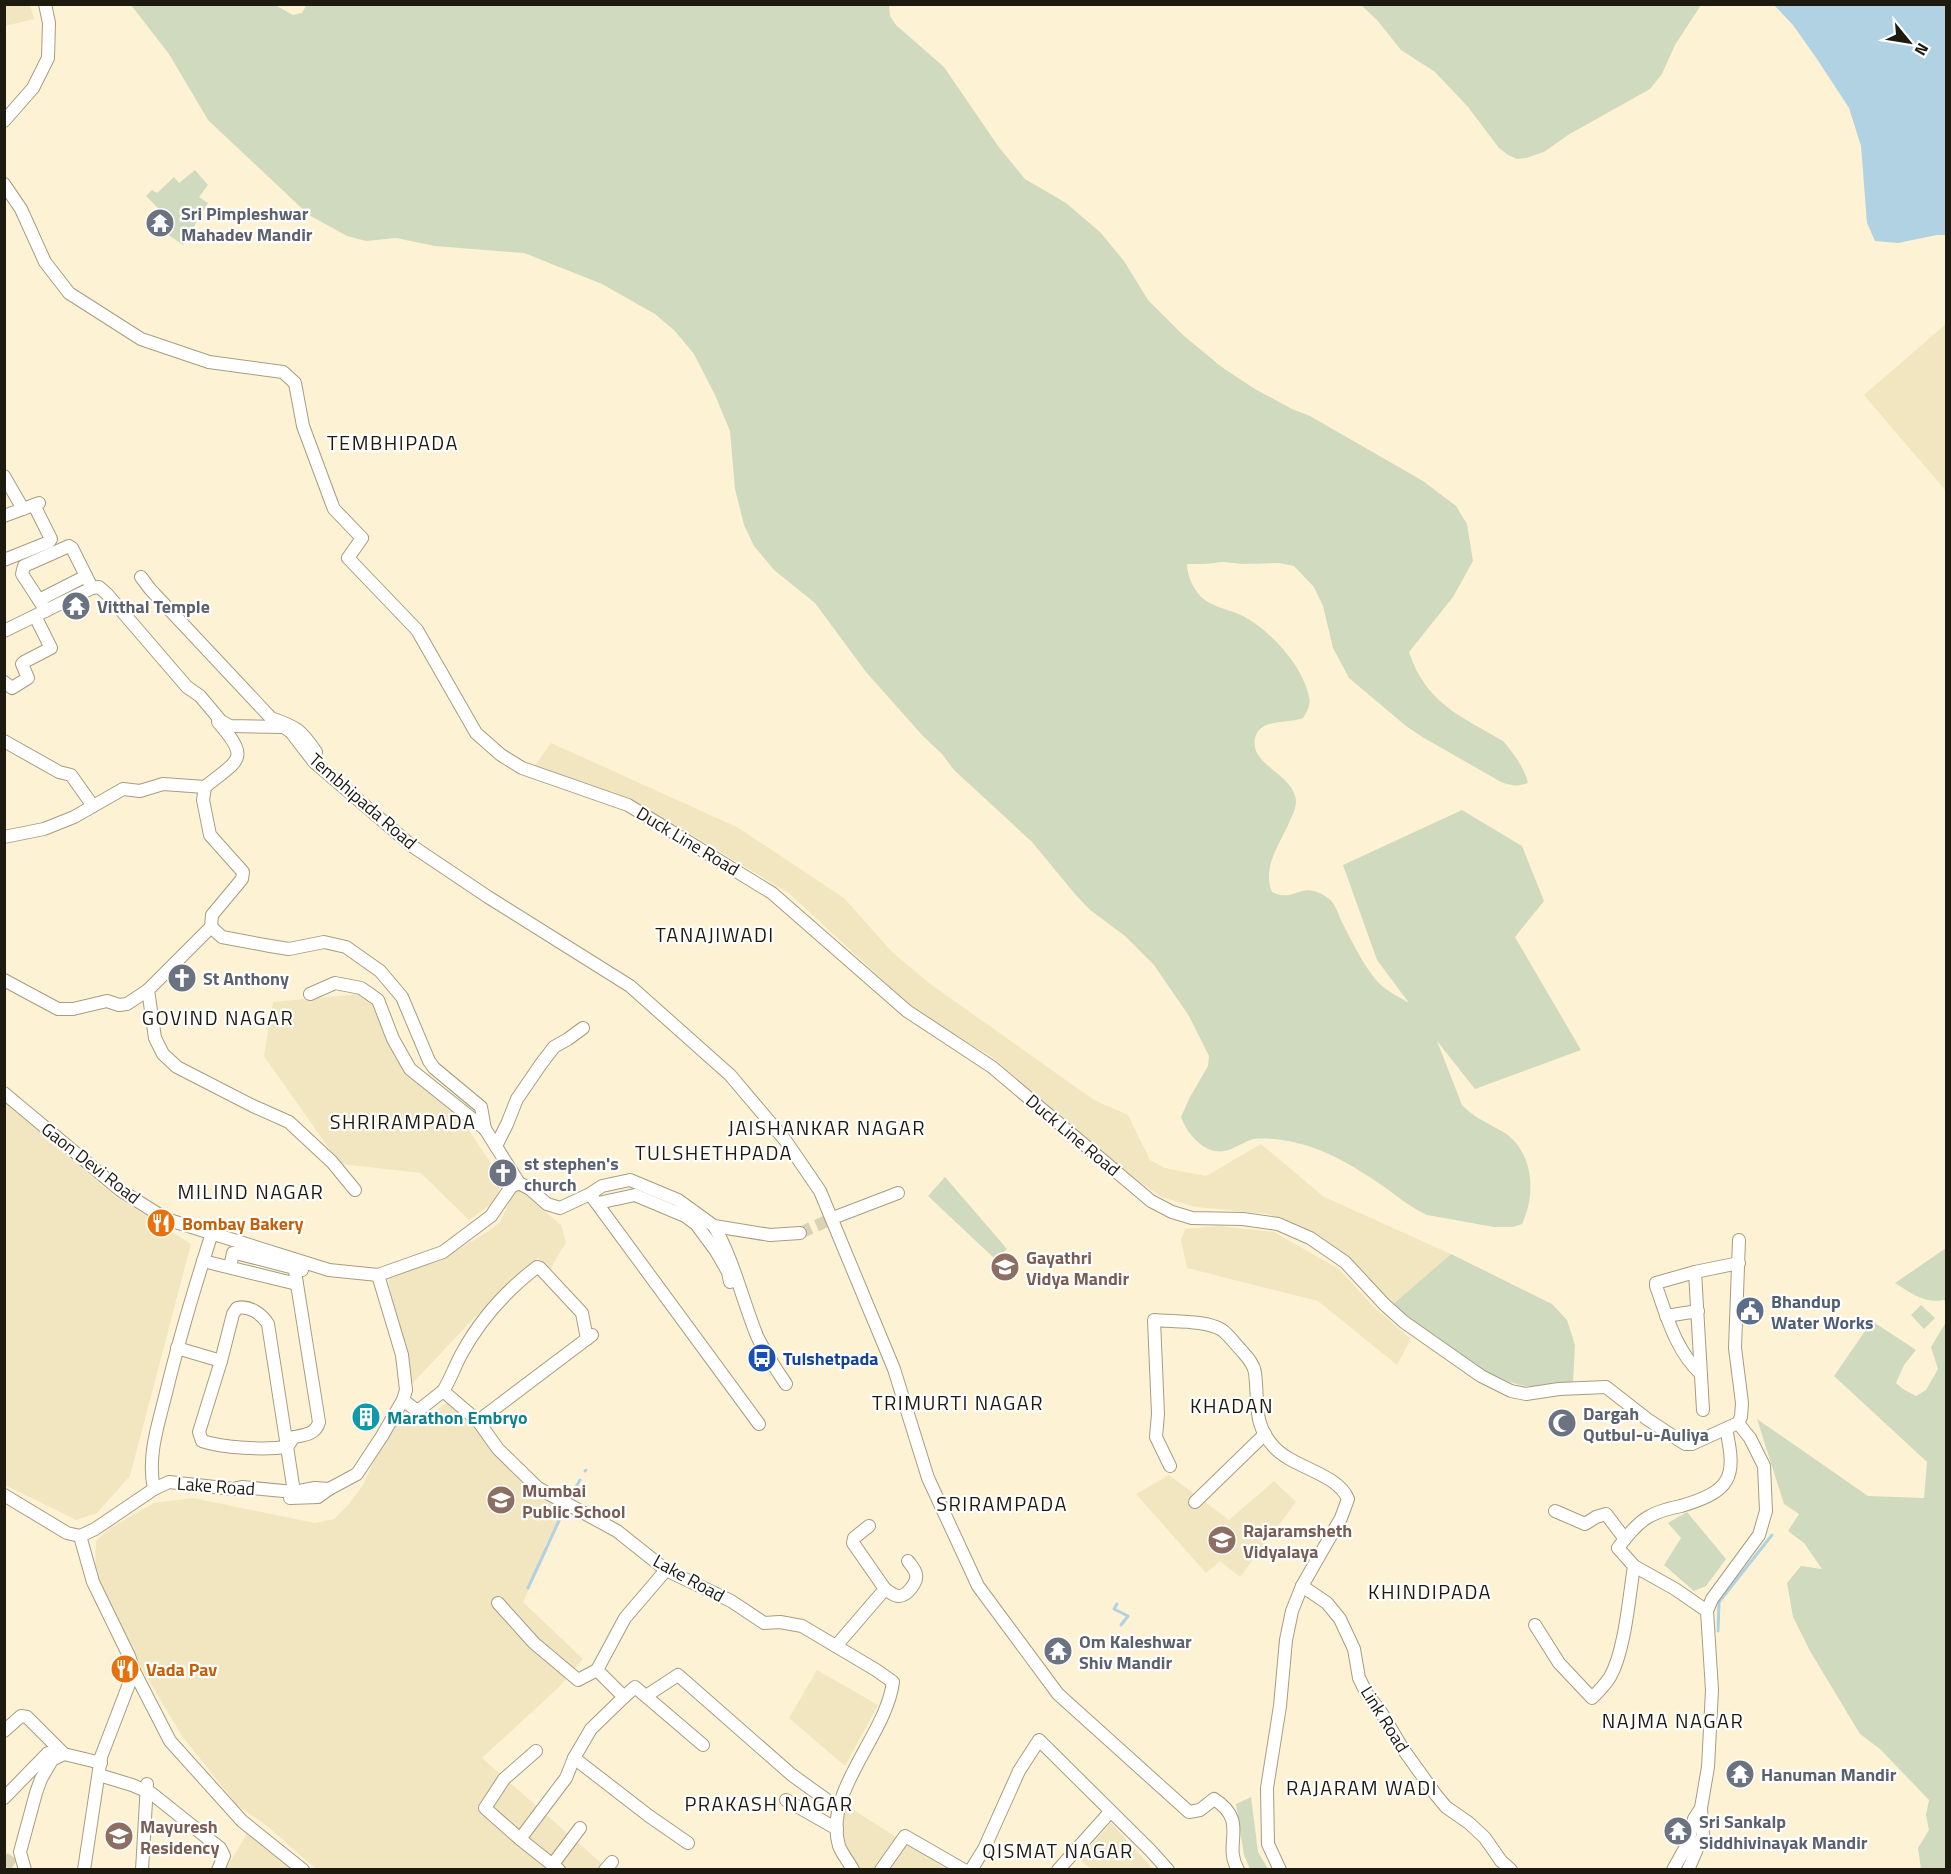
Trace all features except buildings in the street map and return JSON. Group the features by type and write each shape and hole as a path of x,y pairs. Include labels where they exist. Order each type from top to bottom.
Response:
{"street":[{"path":"4,122 29,94 48,58 49,23 45,4"},
{"name":"Duck Line Road","path":"4,184 21,208 45,262 69,293 141,339 209,362 283,372 295,383 303,426 334,509 362,538 348,558 417,630 476,733 501,755 522,768 628,805 772,893 908,1011 992,1067 1152,1201 1172,1212 1192,1218 1243,1219 1278,1224 1310,1238 1345,1262 1404,1322 1481,1376 1511,1391 1526,1394 1559,1389 1606,1387 1685,1444 1692,1444 1732,1426"},
{"path":"4,476 29,504 51,539 49,542 4,560"},
{"path":"4,508 29,504"},
{"path":"4,516 29,504"},
{"path":"4,682 12,688 26,680 28,678 22,664 51,648 40,609 22,574 24,566 69,546 92,588 40,609"},
{"path":"4,631 86,576"},
{"path":"141,577 271,717 303,732 323,762 327,773"},
{"name":"Tembhipada Road","path":"92,588 99,587 107,594 187,687 200,696 222,721 230,726 284,727 291,732 314,762 412,846 488,897 630,986 730,1074 785,1140 820,1191"},
{"path":"4,980 58,1009 73,1009 107,1001 118,1005 127,1004 148,990 211,927 212,915 242,879 243,872 210,835 203,800 205,787 237,760 239,752 233,739 187,687"},
{"path":"4,741 59,772 71,775 93,806"},
{"path":"4,837 44,829 74,817 123,789 140,791 163,784 205,787"},
{"path":"211,927 222,937 289,949 324,942 346,947 380,971 402,998 429,1061 434,1068 481,1107 486,1130"},
{"path":"310,994 335,983 361,988 378,1000 396,1046 410,1069 486,1130 519,1183 548,1204 560,1208 594,1199 635,1195 648,1198 696,1224 716,1251 728,1272 730,1282"},
{"path":"148,990 155,1038 163,1054 177,1067 289,1122 332,1162 355,1190"},
{"path":"496,1146 517,1099 541,1064 554,1047 583,1028"},
{"name":"Gaon Devi Road","path":"4,1093 120,1190 166,1219 212,1233 298,1266 378,1275 443,1252 491,1216 511,1187 519,1183"},
{"path":"594,1199 602,1186 630,1180 678,1200 714,1226 726,1246 758,1336 769,1359 786,1384"},
{"path":"820,1191 828,1196 840,1215 898,1193"},
{"path":"820,1191 894,1369 928,1478 978,1587 1058,1694 1189,1812 1200,1810 1214,1799 1225,1806 1234,1822 1233,1861 1238,1869"},
{"path":"594,1199 759,1424"},
{"path":"714,1226 770,1235 800,1233"},
{"path":"154,1489 151,1476 153,1448 177,1348 212,1233"},
{"path":"1707,1611 1676,1589 1634,1566 1618,1548 1624,1539 1649,1516 1699,1501 1717,1492 1732,1468 1732,1426 1741,1417 1742,1403 1735,1348 1739,1240"},
{"path":"230,1267 233,1253 298,1266 297,1284 319,1422 315,1430 294,1437 287,1447"},
{"path":"203,1261 297,1284"},
{"path":"1701,1374 1681,1351 1666,1316 1656,1283 1739,1263"},
{"path":"403,1400 419,1410 443,1391 482,1322 510,1292 537,1267 540,1268 582,1313 591,1336 478,1421"},
{"path":"1695,1272 1703,1410"},
{"path":"218,1483 318,1497 357,1473 403,1400 406,1390 402,1355 378,1275"},
{"path":"287,1447 261,1449 207,1442 200,1438 199,1432 233,1314 237,1308 243,1307 260,1314 268,1324 287,1447 293,1493"},
{"path":"1666,1316 1698,1311"},
{"path":"1170,1466 1156,1437 1158,1414 1154,1320 1210,1325 1223,1331 1249,1359 1255,1371 1256,1409 1260,1427 1275,1448 1344,1490 1348,1499 1341,1518 1302,1586 1292,1611 1286,1640 1280,1706 1267,1788 1268,1844 1280,1869"},
{"path":"177,1348 221,1361"},
{"name":"Lake Road","path":"443,1391 478,1421 498,1449 538,1488 617,1531 666,1570 731,1601 764,1623 780,1622 802,1626 893,1682 888,1706 838,1808 839,1847 853,1869"},
{"path":"1688,1869 1703,1835 1701,1808 1708,1765 1712,1690 1707,1611 1712,1599 1759,1535 1766,1511 1764,1466 1750,1438 1732,1426"},
{"path":"1195,1502 1265,1434"},
{"name":"Lake Road","path":"80,1536 169,1482 233,1489 240,1492 293,1493"},
{"path":"4,1495 67,1533 80,1536 93,1582 134,1671 170,1741 242,1821 303,1869"},
{"path":"1555,1511 1585,1524 1606,1514 1624,1539"},
{"path":"869,1526 854,1538 853,1543 885,1588 895,1595 901,1596 908,1592 916,1578 916,1572 908,1561"},
{"path":"1535,1625 1559,1663 1592,1698 1604,1687 1619,1656 1634,1566"},
{"path":"498,1603 534,1643 578,1680 597,1670 625,1618 666,1570"},
{"name":"Link Road","path":"1302,1586 1327,1603 1340,1619 1354,1649 1359,1678 1367,1694 1382,1712 1403,1749 1436,1794 1446,1807 1485,1838 1501,1861 1511,1869"},
{"path":"836,1646 885,1588"},
{"path":"597,1670 624,1697"},
{"path":"84,1869 101,1757 134,1671"},
{"path":"646,1696 678,1676 792,1775 838,1808"},
{"path":"520,1839 566,1778 574,1758 591,1729 635,1687 703,1745"},
{"path":"4,1731 21,1716 27,1717 64,1754 147,1787 220,1848 224,1856 218,1869"},
{"path":"971,1869 984,1848 1019,1771 1039,1740 1168,1869"},
{"path":"536,1751 504,1779 485,1808 556,1867 580,1828"},
{"path":"4,1798 48,1753"},
{"path":"25,1869 20,1852 36,1793 52,1760 64,1754"},
{"path":"574,1758 688,1843"},
{"path":"142,1869 147,1787"},
{"path":"786,1800 837,1829"},
{"path":"1673,1869 1688,1843 1694,1819 1701,1808"},
{"path":"1058,1869 1110,1812"},
{"path":"881,1869 905,1836 964,1869"},
{"path":"539,1855 540,1869"}],"shaded area":[{"path":"5,4 30,5 34,19 5,26"},
{"path":"1946,324 1946,491 1864,395"},
{"path":"551,743 737,827 844,898 893,953 929,983 1094,1100 1128,1115 1150,1160 1165,1168 1206,1176 1261,1144 1324,1197 1451,1254 1391,1306 1365,1274 1340,1252 1297,1225 1269,1214 1196,1207 1161,1197 1133,1177 992,1057 914,1009 790,894 677,826 597,790 533,768"},
{"path":"370,993 402,1063 459,1115 503,1182 494,1202 469,1220 421,1173 340,1164 264,1056 273,1002"},
{"path":"5,1103 115,1196 191,1244 130,1476 97,1513 76,1520 5,1485"},
{"path":"520,1190 561,1225 566,1242 550,1270 538,1258 476,1316 410,1386 388,1279 394,1272 439,1261 489,1231 500,1222 515,1191"},
{"path":"1219,1226 1274,1232 1339,1269 1374,1307 1411,1339 1397,1365 1318,1301 1187,1268 1181,1240 1185,1229"},
{"path":"448,1402 499,1448 527,1491 562,1509 560,1519 544,1547 548,1549 523,1602 583,1659 558,1688 482,1758 608,1869 316,1869 267,1826 237,1805 182,1736 136,1659 95,1571 96,1541 110,1528 154,1503 193,1498 315,1523 334,1519 363,1485 397,1421 416,1425"},
{"name":"Rajaramsheth Vidyalaya","path":"1169,1475 1229,1520 1274,1481 1296,1502 1240,1577 1220,1561 1206,1573 1136,1494"},
{"path":"817,1670 878,1705 845,1766 789,1718"},
{"path":"846,1805 946,1869 858,1869 844,1846 840,1821"},
{"path":"1111,1823 1153,1869 1091,1869 1079,1859"},
{"path":"247,1834 293,1869 226,1869"}],"green space":[{"path":"307,4 889,5 890,16 896,25 944,67 998,146 1025,179 1066,203 1100,232 1124,261 1148,300 1184,336 1223,368 1255,389 1310,416 1423,481 1456,506 1467,524 1473,561 1453,597 1409,652 1416,669 1435,696 1459,715 1503,741 1524,772 1528,783 1521,785 1501,782 1424,738 1406,726 1349,678 1333,648 1323,606 1314,587 1294,566 1279,563 1223,562 1187,564 1187,569 1194,588 1201,597 1214,605 1243,616 1264,630 1293,661 1306,685 1309,706 1303,718 1268,724 1262,727 1255,738 1255,748 1259,756 1288,783 1296,801 1294,812 1270,865 1269,883 1272,892 1287,895 1311,890 1331,900 1361,958 1382,986 1409,1003 1377,960 1343,865 1462,810 1522,846 1544,901 1515,937 1581,1050 1475,1089 1437,1041 1462,1105 1477,1117 1505,1133 1515,1141 1522,1152 1530,1175 1530,1188 1522,1224 1513,1227 1494,1227 1427,1215 1343,1161 1295,1142 1254,1139 1229,1150 1218,1151 1211,1150 1198,1142 1181,1117 1208,1066 1209,1056 1189,1016 1154,965 1125,936 1090,910 1032,842 954,770 866,672 815,603 774,570 754,546 744,525 735,489 730,431 694,354 674,330 655,314 602,284 524,253 435,246 396,238 366,241 347,236 309,215 208,120 169,54 131,5 275,5 293,15 302,13"},
{"path":"1361,5 1701,5 1675,45 1662,74 1650,89 1568,135 1544,152 1517,159 1499,148 1468,107 1435,72 1401,50 1377,20"},
{"path":"195,170 208,185 199,197 208,203 183,245 160,229 169,219 146,196 152,190 157,193 174,177 179,183"},
{"path":"945,1177 1007,1249 995,1259 928,1196"},
{"path":"1946,1248 1946,1302 1924,1299 1895,1283"},
{"path":"1451,1254 1552,1304 1567,1320 1575,1345 1573,1383 1526,1386 1510,1382 1474,1365 1391,1306"},
{"path":"1921,1305 1935,1318 1924,1329 1911,1315"},
{"path":"1872,1321 1916,1350 1904,1365 1896,1383 1916,1396 1926,1390 1938,1369 1931,1347 1946,1322 1946,1869 1921,1869 1918,1848 1929,1830 1926,1815 1929,1800 1880,1749 1860,1734 1810,1651 1793,1617 1787,1583 1801,1566 1822,1569 1804,1543 1788,1531 1799,1514 1784,1504 1757,1419 1868,1496 1924,1498 1927,1462 1834,1376"},
{"path":"1687,1512 1726,1559 1706,1586 1694,1591 1664,1565 1681,1538 1668,1523"},
{"path":"1251,1797 1258,1852 1268,1869 1250,1869 1244,1855 1236,1804"}],"water":[{"path":"1774,5 1946,5 1946,235 1898,243 1875,241 1867,223 1861,146 1849,108 1793,25"}],"waterway":[{"path":"570,1497 580,1480"},
{"path":"528,1588 563,1512"},
{"path":"1718,1631 1719,1602 1772,1535"},
{"path":"1117,1604 1114,1609 1128,1616 1121,1625"}],"tunnel":[{"path":"800,1233 838,1216"},
{"path":"4,1858 22,1870"}],"place":[{"name":"Sri Pimpleshwar Mahadev Mandir","path":"160,223"},
{"name":"Vitthal Temple","path":"76,606"},
{"name":"St Anthony","path":"182,978"},
{"name":"st stephen's church","path":"503,1173"},
{"name":"Bombay Bakery","path":"161,1223"},
{"name":"Gayathri Vidya Mandir","path":"1005,1267"},
{"name":"Bhandup Water Works","path":"1750,1311"},
{"name":"Tulshetpada","path":"762,1358"},
{"name":"Marathon Embryo","path":"366,1417"},
{"name":"Dargah Qutbul-u-Auliya","path":"1562,1423"},
{"name":"Mumbai Public School","path":"501,1500"},
{"name":"Rajaramsheth Vidyalaya","path":"1222,1540"},
{"name":"Om Kaleshwar Shiv Mandir","path":"1058,1651"},
{"name":"Vada Pav","path":"125,1669"},
{"name":"Hanuman Mandir","path":"1740,1774"},
{"name":"Sri Sankalp Siddhivinayak Mandir","path":"1678,1831"},
{"name":"Mayuresh Residency","path":"119,1836"}],"district":[{"name":"TEMBHIPADA","path":"393,442"},
{"name":"TANAJIWADI","path":"715,934"},
{"name":"GOVIND NAGAR","path":"218,1017"},
{"name":"SHRIRAMPADA","path":"403,1121"},
{"name":"JAISHANKAR NAGAR","path":"827,1127"},
{"name":"TULSHETHPADA","path":"714,1152"},
{"name":"MILIND NAGAR","path":"251,1191"},
{"name":"TRIMURTI NAGAR","path":"958,1402"},
{"name":"KHADAN","path":"1232,1405"},
{"name":"SRIRAMPADA","path":"1002,1503"},
{"name":"KHINDIPADA","path":"1430,1591"},
{"name":"NAJMA NAGAR","path":"1673,1720"},
{"name":"RAJARAM WADI","path":"1362,1787"},
{"name":"PRAKASH NAGAR","path":"769,1803"},
{"name":"QISMAT NAGAR","path":"1058,1850"}]}
